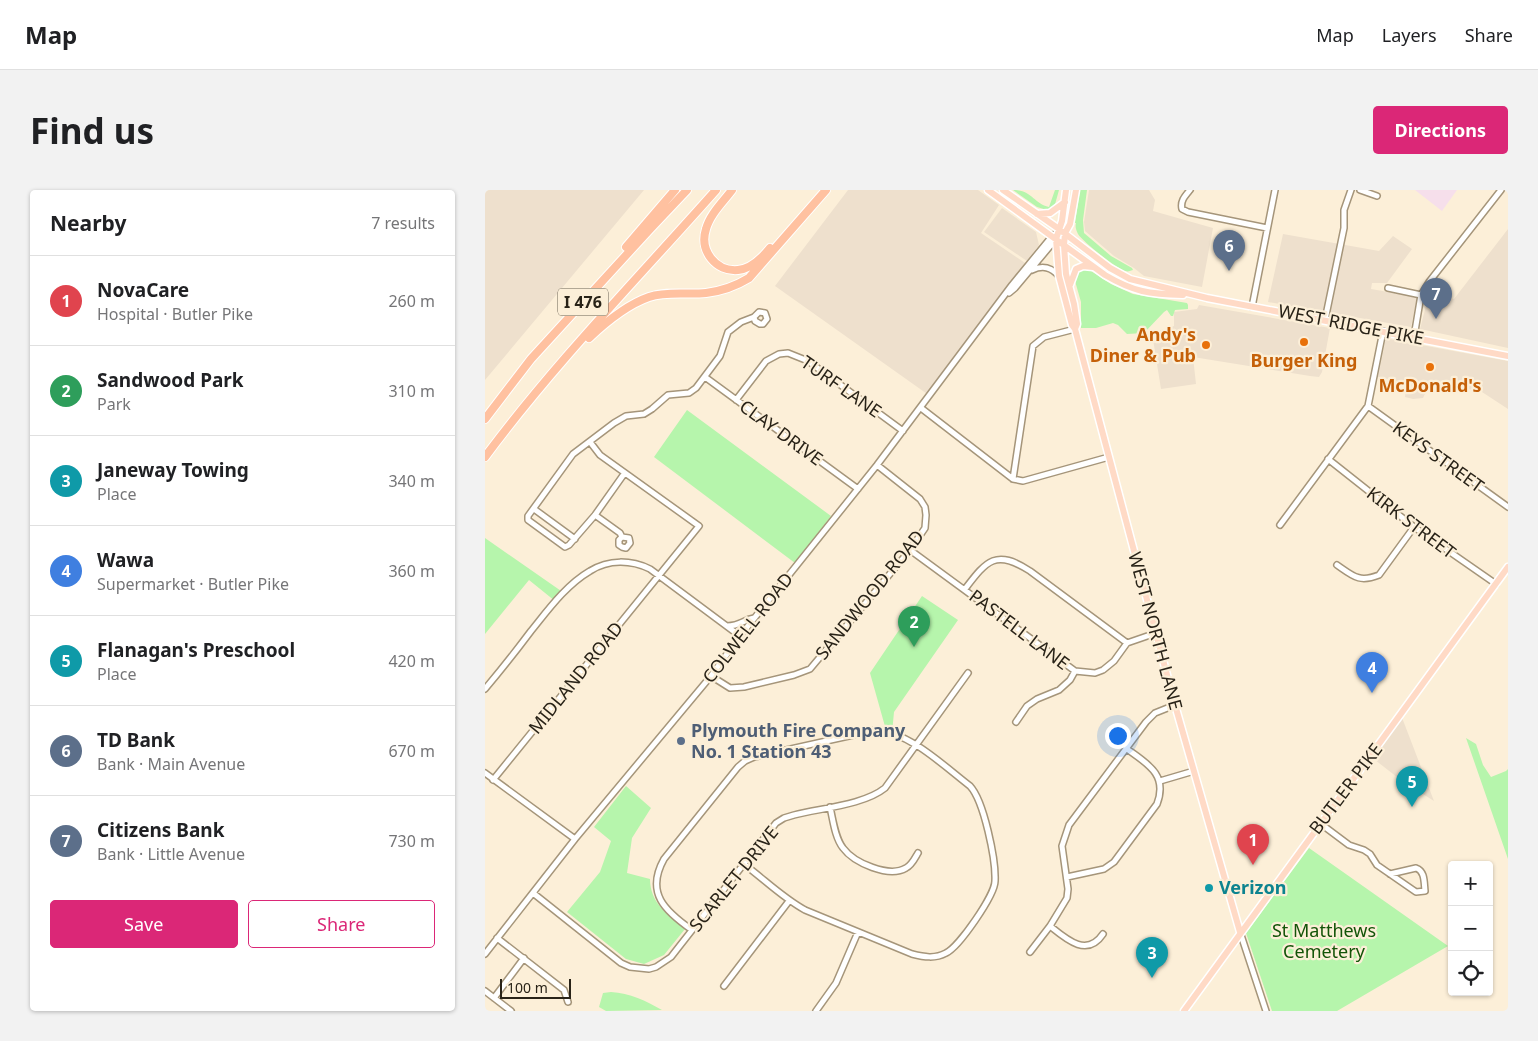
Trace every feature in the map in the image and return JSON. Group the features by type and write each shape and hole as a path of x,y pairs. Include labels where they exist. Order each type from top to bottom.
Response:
{"highway":[{"path":"531,359 675,190"},
{"name":"I 476","path":"485,419 531,359 644,234 687,190"},
{"name":"I 476","path":"485,457 550,376 716,190"},
{"path":"732,190 713,214 706,228 704,239 707,252 713,262 725,269 740,270 753,265 766,253 820,190"},
{"path":"550,376 609,320 633,305 650,297 671,293 705,293 722,290 737,285 749,278 827,190"}],"main road":[{"name":"WEST RIDGE PIKE","path":"989,190 1094,267 1121,284 1135,290 1156,294 1194,295"},
{"name":"WEST RIDGE PIKE","path":"1003,190 1122,276 1140,283 1508,356"},
{"name":"WEST NORTH LANE","path":"1067,190 1062,221 1054,237 1059,276 1072,325 1075,329 1193,771 1240,932"},
{"name":"WEST NORTH LANE","path":"1075,329 1077,324 1065,274 1064,245 1076,190"},
{"path":"1037,214 1050,214 1065,202"},
{"path":"1054,237 1065,234"},
{"path":"1069,286 1076,269 1083,266 1094,267"},
{"name":"BUTLER PIKE","path":"1184,1011 1508,567"}],"street":[{"path":"1190,190 1182,200 1181,206 1182,209 1188,212 1267,228"},
{"path":"1252,306 1275,190"},
{"path":"1325,320 1344,228 1344,210 1351,190"},
{"path":"1360,190 1377,196"},
{"path":"1414,337 1421,295 1429,282 1501,190"},
{"name":"COLWELL ROAD","path":"1004,296 1015,288 1054,237"},
{"name":"COLWELL ROAD","path":"485,954 575,838 711,676 754,618 921,408 1012,285 1054,237"},
{"path":"1029,271 1038,267 1047,267 1059,276"},
{"path":"1389,288 1421,295"},
{"path":"590,442 600,455 624,474 595,515 575,539 565,547 528,520 528,516 573,454 626,416 644,414 668,395 692,391 720,356 728,332 741,322 754,317"},
{"path":"1013,479 1033,346 1044,337 1075,329"},
{"path":"1281,525 1368,406 1383,331"},
{"name":"TURF LANE","path":"736,400 765,361 779,354 788,353 808,361 903,431"},
{"name":"CLAY DRIVE","path":"705,377 858,489"},
{"name":"KEYS STREET","path":"1368,406 1508,507"},
{"path":"921,408 1013,479 1023,480 1109,456"},
{"name":"KIRK STREET","path":"1328,459 1414,527 1496,584"},
{"name":"SANDWOOD ROAD","path":"711,676 730,688 744,687 794,675 810,669 910,550 925,528 925,507 920,499 877,465"},
{"name":"MIDLAND ROAD","path":"493,780 699,526 624,474"},
{"path":"534,509 575,539"},
{"path":"595,515 620,533 622,537"},
{"path":"1337,565 1359,579 1379,575 1414,527"},
{"name":"PASTELL LANE","path":"910,550 1075,671 1095,673 1103,670 1114,661 1127,643"},
{"path":"965,589 987,563 1007,559 1016,562 1030,571 1127,643 1156,633"},
{"path":"485,689 555,601 590,571 613,563 627,562 639,564 650,569 740,636"},
{"path":"726,626 737,626 754,618"},
{"path":"1017,722 1027,706 1037,699 1059,690 1070,680 1075,671"},
{"name":"SCARLET DRIVE","path":"533,893 621,964 649,969 657,967 671,957 745,865 776,823 794,815 865,799 877,795 885,788 968,673"},
{"path":"1031,952 1067,898 1067,877 1062,846 1069,825 1146,722 1155,713 1175,705"},
{"path":"693,930 675,918 666,909 657,889 658,870 664,859 738,767 754,757 876,730 886,730 915,744 971,786 976,792 984,813 995,882 993,892 955,946 946,953 925,957 912,954 805,910 789,901 745,865"},
{"path":"1067,877 1104,869 1114,862 1157,804 1160,793 1160,781 1151,767 1127,749"},
{"path":"1160,781 1193,771"},
{"path":"485,774 575,838"},
{"path":"831,807 838,838 842,847 854,859 881,870 901,871 909,867 918,853"},
{"path":"1321,824 1349,845 1370,854 1377,865 1390,874 1416,892 1425,891 1423,873 1420,869 1416,868 1390,874"},
{"path":"724,986 789,901"},
{"path":"1050,926 1070,942 1079,945 1091,945 1099,940 1103,934"},
{"path":"816,1011 836,983 858,932"},
{"path":"1240,932 1266,1011"},
{"path":"497,938 564,990 569,1002"},
{"path":"494,998 523,958"},
{"path":"485,991 511,1011"}],"shaded area":[{"path":"485,190 644,190 485,380"},
{"path":"848,190 978,190 999,205 981,233 1028,265 930,396 775,286"},
{"path":"1089,190 1149,190 1155,200 1153,211 1213,228 1202,287 1144,276 1114,256 1085,231 1084,222"},
{"path":"1415,190 1457,190 1442,211"},
{"path":"1002,208 1036,232 1039,245 1027,261 984,232"},
{"path":"1508,229 1508,348 1420,329 1429,294 1454,299"},
{"path":"1283,234 1379,251 1393,236 1412,249 1387,283 1372,283 1371,289 1417,297 1411,327 1268,302"},
{"path":"1199,305 1330,328 1322,372 1319,377 1310,376 1193,357 1196,384 1161,389 1152,333 1174,326 1174,312 1197,309"},
{"path":"1386,338 1414,345 1508,361 1508,409 1482,392 1446,384 1430,383 1423,398 1413,399 1405,397 1407,383 1378,377"},
{"path":"1401,715 1434,801 1402,781 1370,756"}],"green space":[{"path":"1013,190 1025,192 1049,207 1055,190 1059,190 1054,208 1047,210 1037,207"},
{"path":"1080,190 1087,190 1083,220 1084,233 1111,256 1133,270 1125,271 1121,269 1078,234 1075,223"},
{"path":"1088,269 1111,284 1133,294 1187,303 1188,309 1175,310 1173,316 1167,310 1144,333 1127,334 1118,325 1113,323 1096,328 1081,328 1081,302 1075,281 1078,271"},
{"path":"687,410 831,516 795,563 654,457"},
{"path":"485,538 564,593 555,601 529,580 485,634"},
{"path":"922,596 958,620 894,712 892,733 886,730 870,673"},
{"path":"1466,738 1476,744 1483,765 1491,777 1508,769 1508,859"},
{"path":"626,786 651,808 632,838 627,873 650,879 653,895 661,908 685,929 664,955 644,964 626,959 567,912 600,872 611,841 594,827"},
{"name":"St Matthews Cemetery","path":"1309,848 1448,946 1337,1011 1272,1011 1246,933"},
{"path":"611,992 638,998 662,1010 606,1011 599,1007 603,993"}],"place":[{"name":"TD Bank","path":"1229,271"},
{"name":"Citizens Bank","path":"1436,319"},
{"name":"Burger King","path":"1304,342"},
{"name":"Andy's Diner & Pub","path":"1206,345"},
{"name":"McDonald's","path":"1430,367"},
{"name":"Sandwood Park","path":"914,647"},
{"name":"Wawa","path":"1372,693"},
{"name":"Plymouth Fire Company No. 1 Station 43","path":"681,741"},
{"name":"Flanagan's Preschool","path":"1412,807"},
{"name":"NovaCare","path":"1253,865"},
{"name":"Verizon","path":"1209,888"},
{"name":"Janeway Towing","path":"1152,978"}]}
